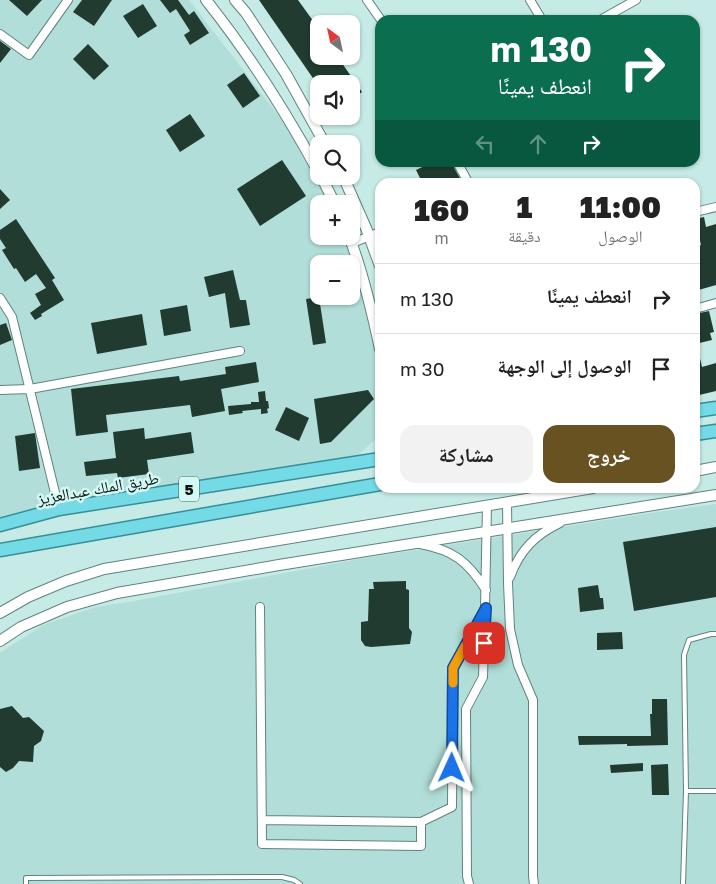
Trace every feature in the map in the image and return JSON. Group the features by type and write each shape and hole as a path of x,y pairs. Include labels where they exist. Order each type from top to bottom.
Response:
{"highway":[{"path":"700,410 716,408"},
{"path":"700,433 716,431"},
{"name":"طريق الملك عبدالعزيز","path":"0,525 59,509 375,461"},
{"name":"5","path":"0,550 375,485"}],"main road":[{"path":"206,0 268,86 310,156"},
{"path":"235,0 246,13 286,74 320,135"},
{"path":"347,185 375,252"},
{"path":"352,245 360,266 375,326"},
{"path":"700,470 716,467"},
{"path":"0,613 28,597 66,581 104,569 562,493"},
{"path":"0,641 22,628 67,607 117,593 716,495"}],"street":[{"path":"0,34 29,55 68,0"},
{"path":"367,0 378,15"},
{"path":"530,0 539,15"},
{"path":"606,15 622,3 636,0"},
{"path":"700,211 716,207"},
{"path":"360,238 375,234"},
{"path":"0,298 12,317 59,509"},
{"path":"700,308 716,303"},
{"path":"0,390 30,389 240,351"},
{"path":"507,502 510,628 518,665 533,700 532,876 534,884"},
{"path":"469,884 467,876 466,709 483,677 487,505"},
{"path":"508,583 514,565 520,555 536,537 546,529 567,519"},
{"path":"415,543 444,550 459,558 470,567 486,590"},
{"path":"260,607 262,844 421,846 422,822"},
{"path":"262,820 422,822 452,807 453,668 486,608"}],"lane":[{"path":"684,884 686,791 684,655 689,640 716,634"},
{"path":"686,791 716,791"},
{"path":"26,884 26,878 282,877 294,880 300,884"}],"shaded area":[{"path":"0,0 189,0 302,146 310,161 310,185 322,185 327,195 310,195 310,245 352,245 355,255 310,255 310,305 360,305 360,269 375,313 375,440 349,463 0,520"},
{"path":"716,504 716,884 0,884 0,653 43,625 96,607 365,558"}],"building":[{"path":"9,0 42,0 27,16"},
{"path":"82,0 112,0 94,26 73,12"},
{"path":"160,0 178,0 189,15 194,11 209,33 190,45 184,35 190,31 176,9 170,13"},
{"path":"259,0 298,0 310,17 310,65 343,65 350,75 311,75"},
{"path":"143,4 157,26 138,38 123,16"},
{"path":"0,41 11,49 0,63"},
{"path":"88,44 109,66 94,80 73,59"},
{"path":"244,73 260,96 243,108 227,85"},
{"path":"190,114 205,136 180,152 166,130"},
{"path":"282,160 306,196 260,226 237,189"},
{"path":"422,167 454,167 460,178 420,178 416,170"},
{"path":"0,189 10,200 0,209"},
{"path":"704,217 706,227 716,224 716,285 700,290 701,245 700,218"},
{"path":"16,219 55,278 52,280 64,300 41,314 42,316 35,320 30,313 41,305 35,294 46,288 36,274 25,282 2,250 6,248 0,239 0,230"},
{"path":"233,270 240,300 246,300 250,325 230,328 225,293 209,297 204,277"},
{"path":"310,298 310,305 320,305 326,343 313,345 306,299"},
{"path":"187,305 191,331 164,336 160,310"},
{"path":"709,311 714,332 710,333 712,340 700,343 700,313"},
{"path":"142,314 147,345 97,354 91,323"},
{"path":"6,323 12,340 0,345 0,325"},
{"path":"700,358 702,367 716,363 716,391 700,395"},
{"path":"256,362 259,382 221,389 225,411 192,417 190,405 106,415 108,432 76,436 71,389 179,376 180,381 226,374 225,367"},
{"path":"368,390 374,399 331,442 320,444 314,399"},
{"path":"265,391 269,408 267,409 268,413 261,414 261,409 242,411 243,413 229,415 228,406 259,402 258,392"},
{"path":"286,407 309,418 299,441 275,430"},
{"path":"144,428 145,439 191,432 194,453 147,460 149,474 118,478 117,473 86,476 84,462 116,458 113,432"},
{"path":"35,433 40,468 19,471 15,436"},
{"path":"716,527 716,597 634,611 623,542"},
{"path":"406,581 406,589 409,590 409,628 412,632 410,644 365,646 361,640 361,622 368,621 369,589 374,589 373,582"},
{"path":"598,585 600,598 603,598 604,609 580,612 578,588"},
{"path":"622,632 623,649 597,650 597,633"},
{"path":"652,699 667,699 668,745 579,745 578,736 651,736 650,714 652,714"},
{"path":"12,706 23,718 29,717 44,731 41,741 34,746 33,762 19,761 6,772 0,767 0,709"},
{"path":"643,763 643,771 611,773 610,765"},
{"path":"668,764 669,795 652,795 651,765"}],"slow traffic":[{"path":"453,683 453,668 465,646"}],"route":[{"path":"452,768 453,668 486,608 484,643"}]}
